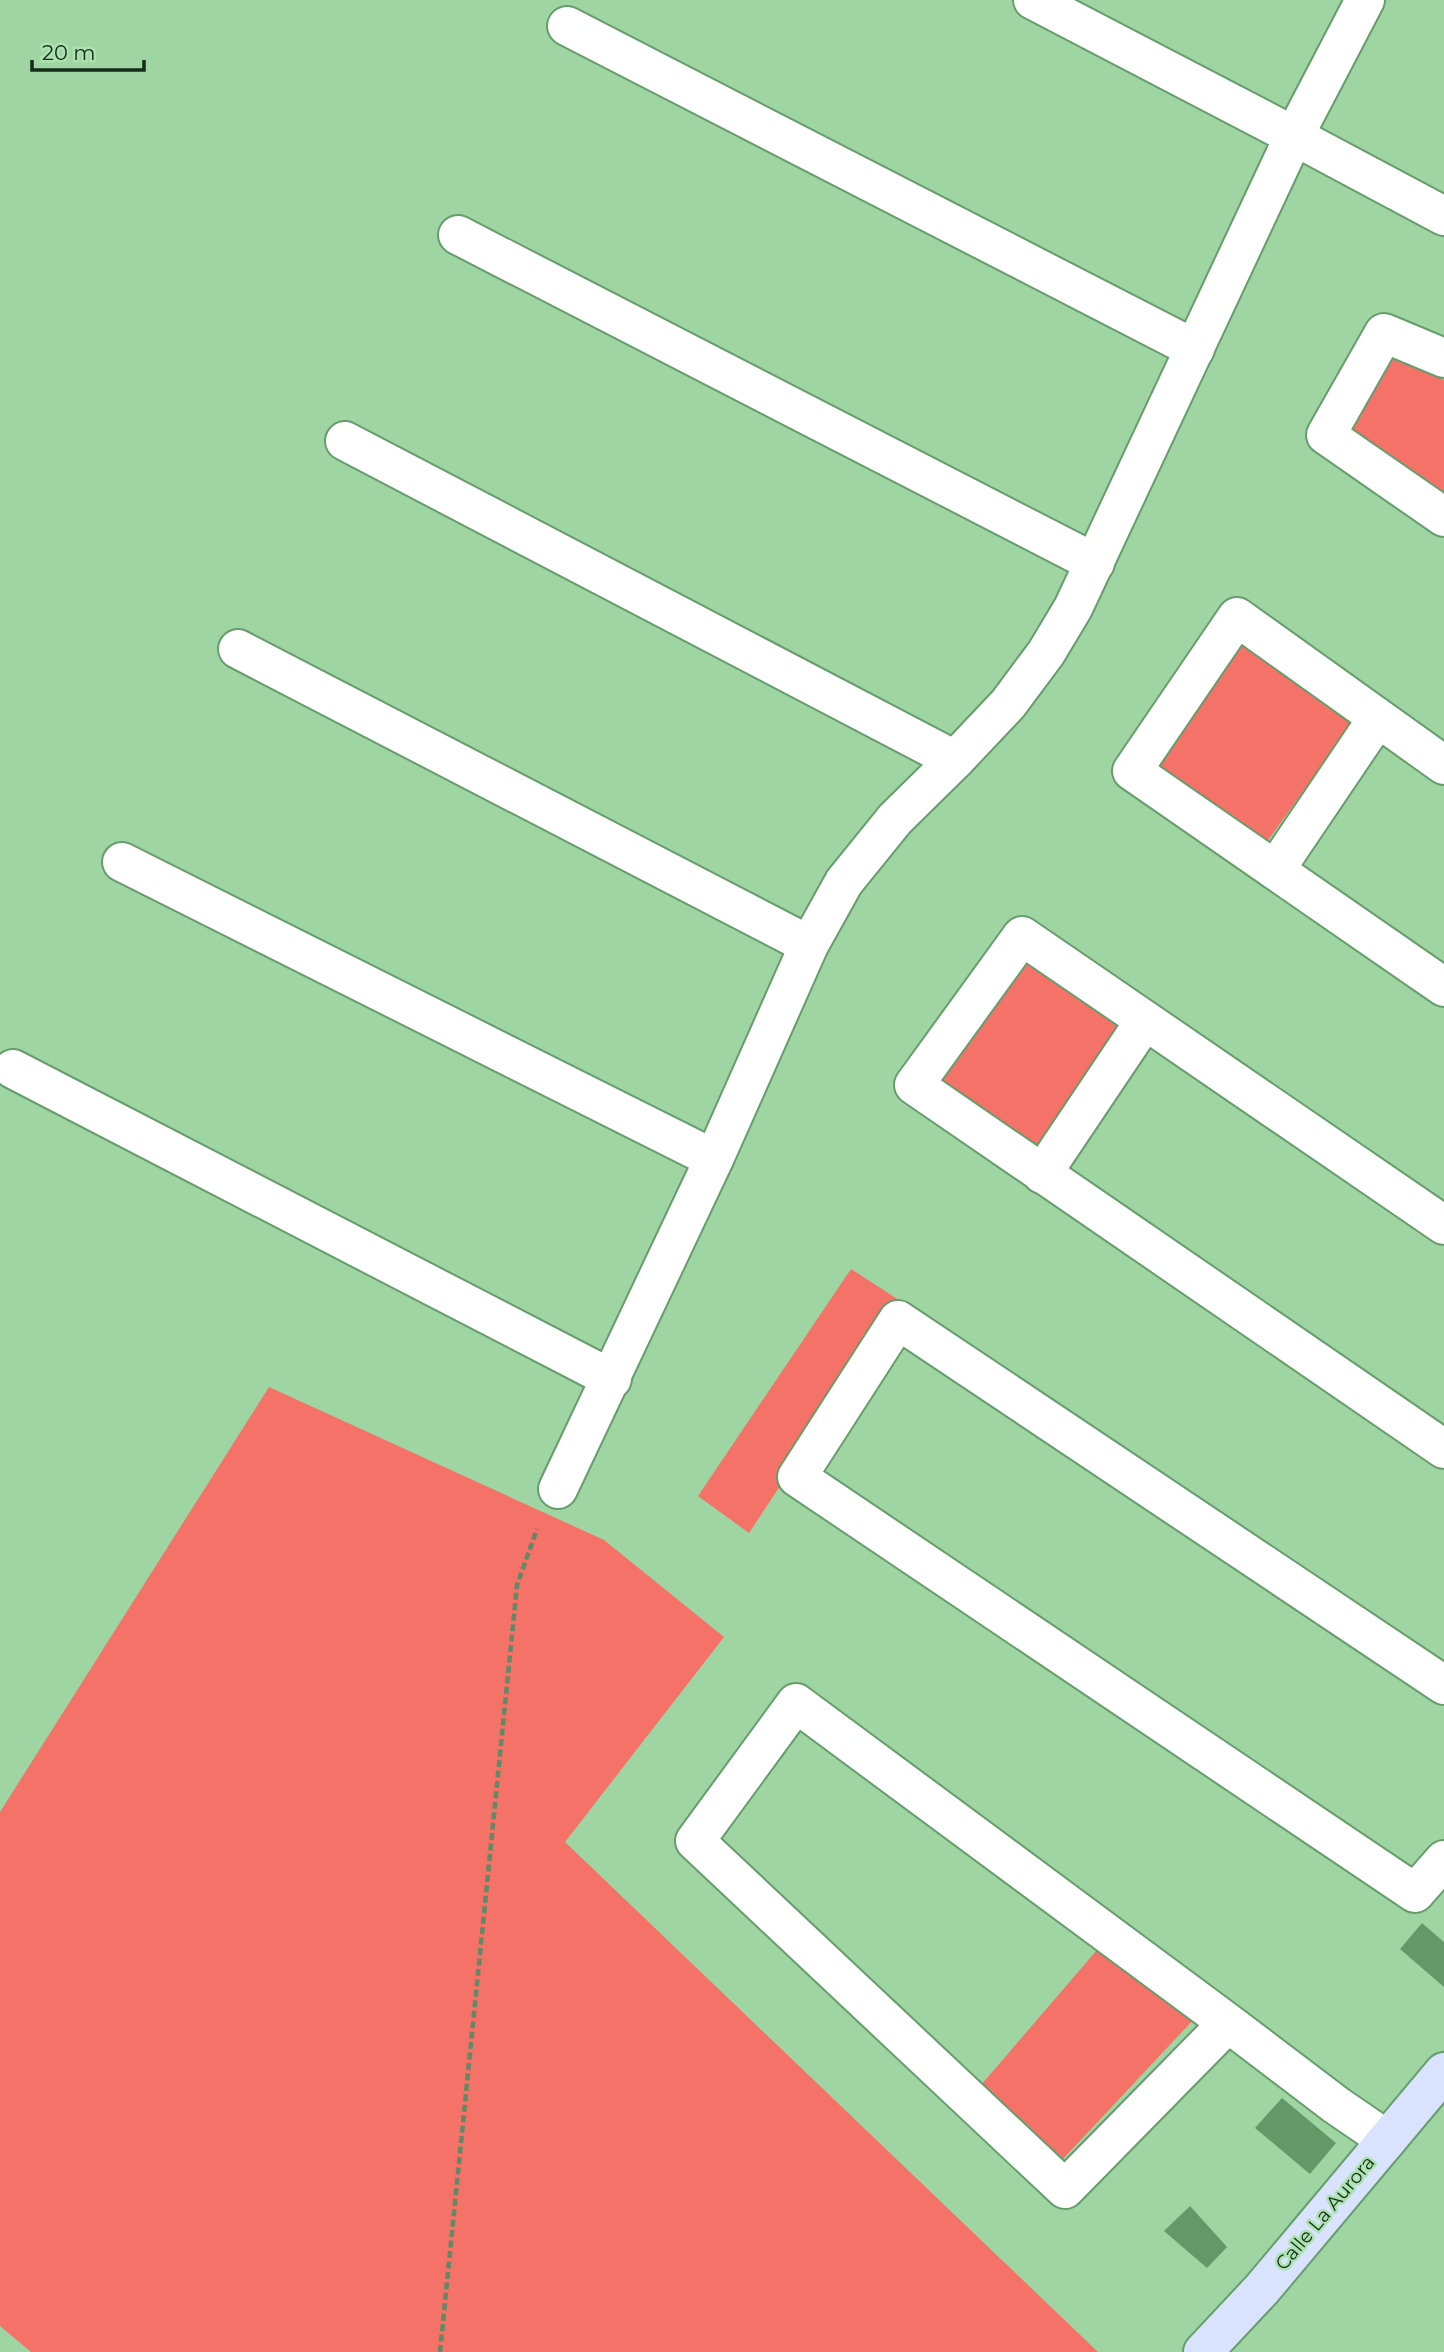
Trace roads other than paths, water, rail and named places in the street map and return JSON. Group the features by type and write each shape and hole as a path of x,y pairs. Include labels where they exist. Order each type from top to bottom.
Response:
{"street":[{"path":"1033,0 1444,216"},
{"path":"558,1489 714,1159 809,945 844,881 895,819 1008,704 1046,653 1073,608 1294,136 1365,0"},
{"path":"567,26 1195,349"},
{"path":"458,235 1095,563"},
{"path":"1444,358 1384,333 1326,435 1444,517"},
{"path":"345,441 955,760"},
{"path":"1444,765 1237,617 1132,771 1444,987"},
{"path":"238,649 809,945"},
{"path":"1275,870 1377,719"},
{"path":"122,862 714,1159"},
{"path":"1444,1225 1144,1022 1023,936 914,1085 1444,1449"},
{"path":"1042,1174 1144,1022"},
{"path":"13,1069 612,1379"},
{"path":"1444,1685 898,1320 797,1477 1415,1893 1444,1860"},
{"path":"1228,2023 1065,2189 695,1841 796,1703 1228,2023 1336,2105 1387,2140"},
{"name":"Calle La Aurora","path":"1203,2352 1262,2288 1444,2072"}]}
